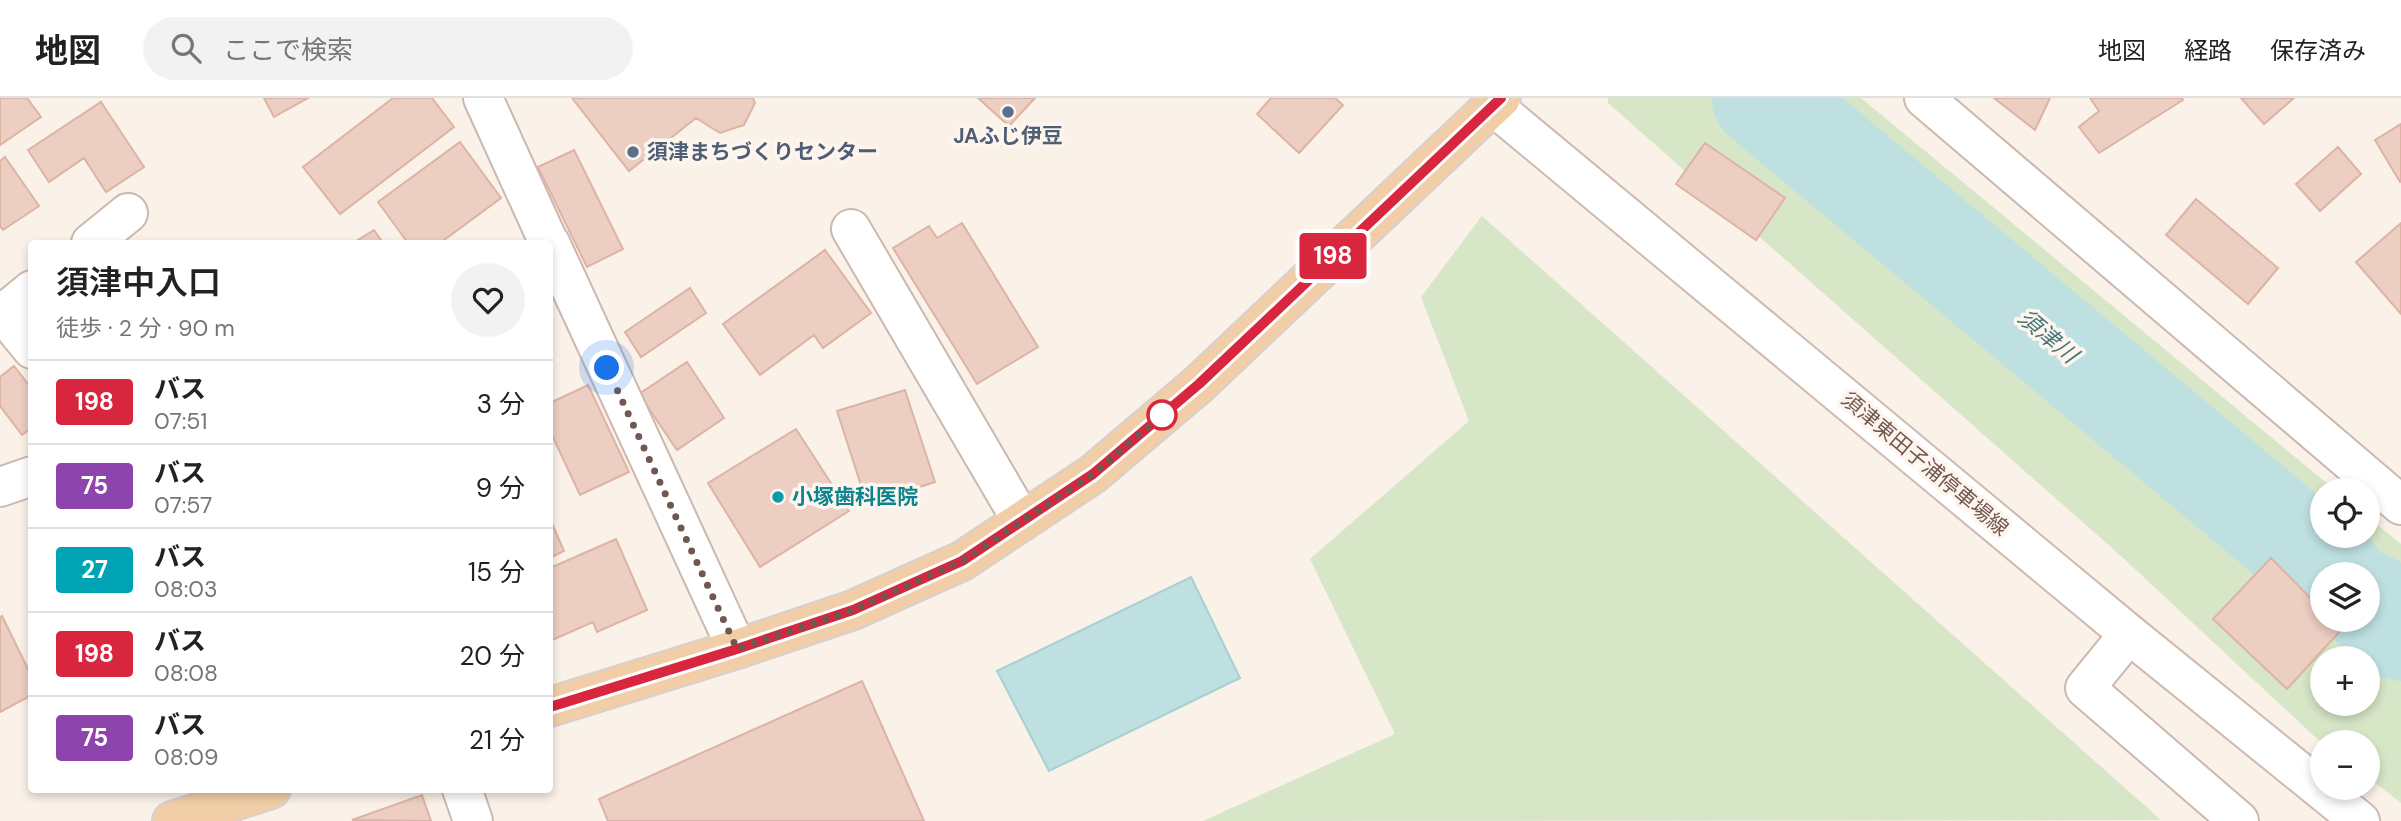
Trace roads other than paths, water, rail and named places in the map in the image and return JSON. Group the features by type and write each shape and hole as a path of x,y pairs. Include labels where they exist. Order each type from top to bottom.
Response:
{"main road":[{"path":"553,706 853,610 962,561 1093,474 1199,384 1496,102"},
{"path":"172,821 259,793"}],"street":[{"path":"483,98 549,240"},
{"path":"1924,98 2401,505"},
{"name":"須津東田子浦停車場線","path":"1496,102 2129,634 2360,821"},
{"path":"95,240 128,214"},
{"path":"851,229 1022,521"},
{"path":"553,250 737,649"},
{"path":"12,304 28,340"},
{"path":"0,487 28,477"},
{"path":"2129,634 2085,688 2239,821"},
{"path":"464,793 474,821"}],"water":[{"path":"1191,577 1240,678 1049,771 997,671"}],"waterway":[{"name":"須津川","path":"1763,98 2319,562"},
{"name":"須津川","path":"2380,612 2401,630"}],"place":[{"name":"JAふじ伊豆","path":"1008,112"},
{"name":"須津まちづくりセンター","path":"633,152"},
{"name":"小塚歯科医院","path":"778,497"}]}
